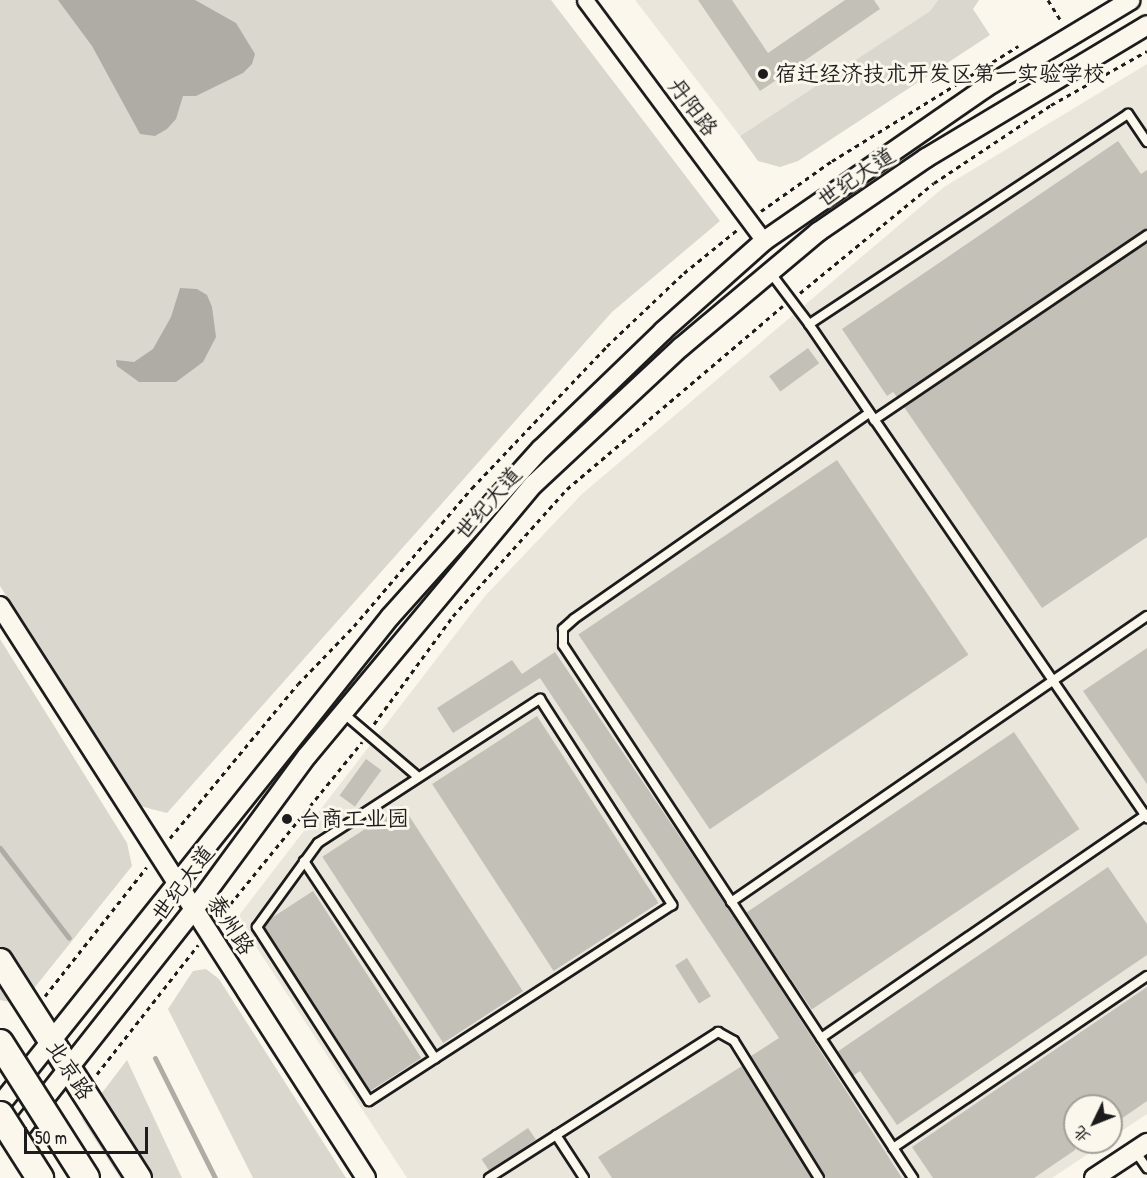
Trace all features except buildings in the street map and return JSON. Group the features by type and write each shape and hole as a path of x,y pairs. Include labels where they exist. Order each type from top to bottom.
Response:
{"highway":[{"path":"0,1043 86,1178"},
{"path":"0,1115 40,1178"}],"main road":[{"name":"北京路","path":"0,961 140,1178"},
{"path":"0,1160 12,1178"}],"street":[{"name":"世纪大道","path":"0,1105 394,612 541,449 663,331 764,241 986,88 1131,0"},
{"name":"丹阳路","path":"590,3 764,241"},
{"name":"世纪大道","path":"0,1155 193,911 342,712 411,627 534,484 681,347 818,232 926,159 1147,25"},
{"name":"泰州路","path":"0,606 207,933 366,1178"},
{"path":"1095,1178 1141,1147"}],"lane":[{"path":"809,324 1128,114 1147,142"},
{"path":"913,1178 563,645 563,629 872,417 1147,235"},
{"path":"770,272 809,324 1146,816 821,1038"},
{"path":"394,612 411,627"},
{"path":"731,902 1147,616"},
{"path":"540,699 672,905 369,1101 257,927 318,843 417,776 540,699"},
{"path":"342,712 417,776"},
{"path":"304,861 435,1058"},
{"path":"893,1148 1147,976"},
{"path":"489,1178 718,1032 734,1041 819,1178"},
{"path":"556,1135 584,1178"},
{"path":"1141,1147 1147,1168"}],"path":[{"path":"1048,0 1070,37"},
{"path":"84,1091 367,734 453,616 567,489 934,183 1051,105 1147,51"}],"shaded area":[{"path":"0,0 551,0 720,221 612,312 167,813 136,805 0,586"},
{"path":"58,0 195,0 236,23 255,54 252,64 243,73 196,96 183,96 176,119 167,129 155,136 140,134 92,46"},
{"name":"宿迁经济技术开发区第一实验学校","path":"635,0 938,0 930,11 740,136"},
{"path":"938,0 979,0 973,9 990,35 798,161 780,167 758,161 740,136 930,11"},
{"path":"1147,64 1147,1114 1123,1130 1123,1094 1063,1094 1063,1154 1088,1154 1052,1178 407,1178 240,922 240,914 485,596 582,494 944,187"},
{"path":"180,288 197,289 207,295 212,307 216,337 203,362 176,382 139,382 117,366 116,360 134,362 153,349 171,317"},
{"path":"0,639 127,843 132,866 27,997 15,1003 0,1000"},
{"path":"206,969 219,979 346,1178 253,1178 168,1009 193,971"},
{"path":"127,1060 182,1178 120,1178 82,1119"}],"waterway":[{"path":"0,848 69,938"},
{"path":"155,1058 215,1178"}],"place":[{"name":"宿迁经济技术开发区第一实验学校","path":"763,74"},
{"name":"台商工业园","path":"287,819"}]}
